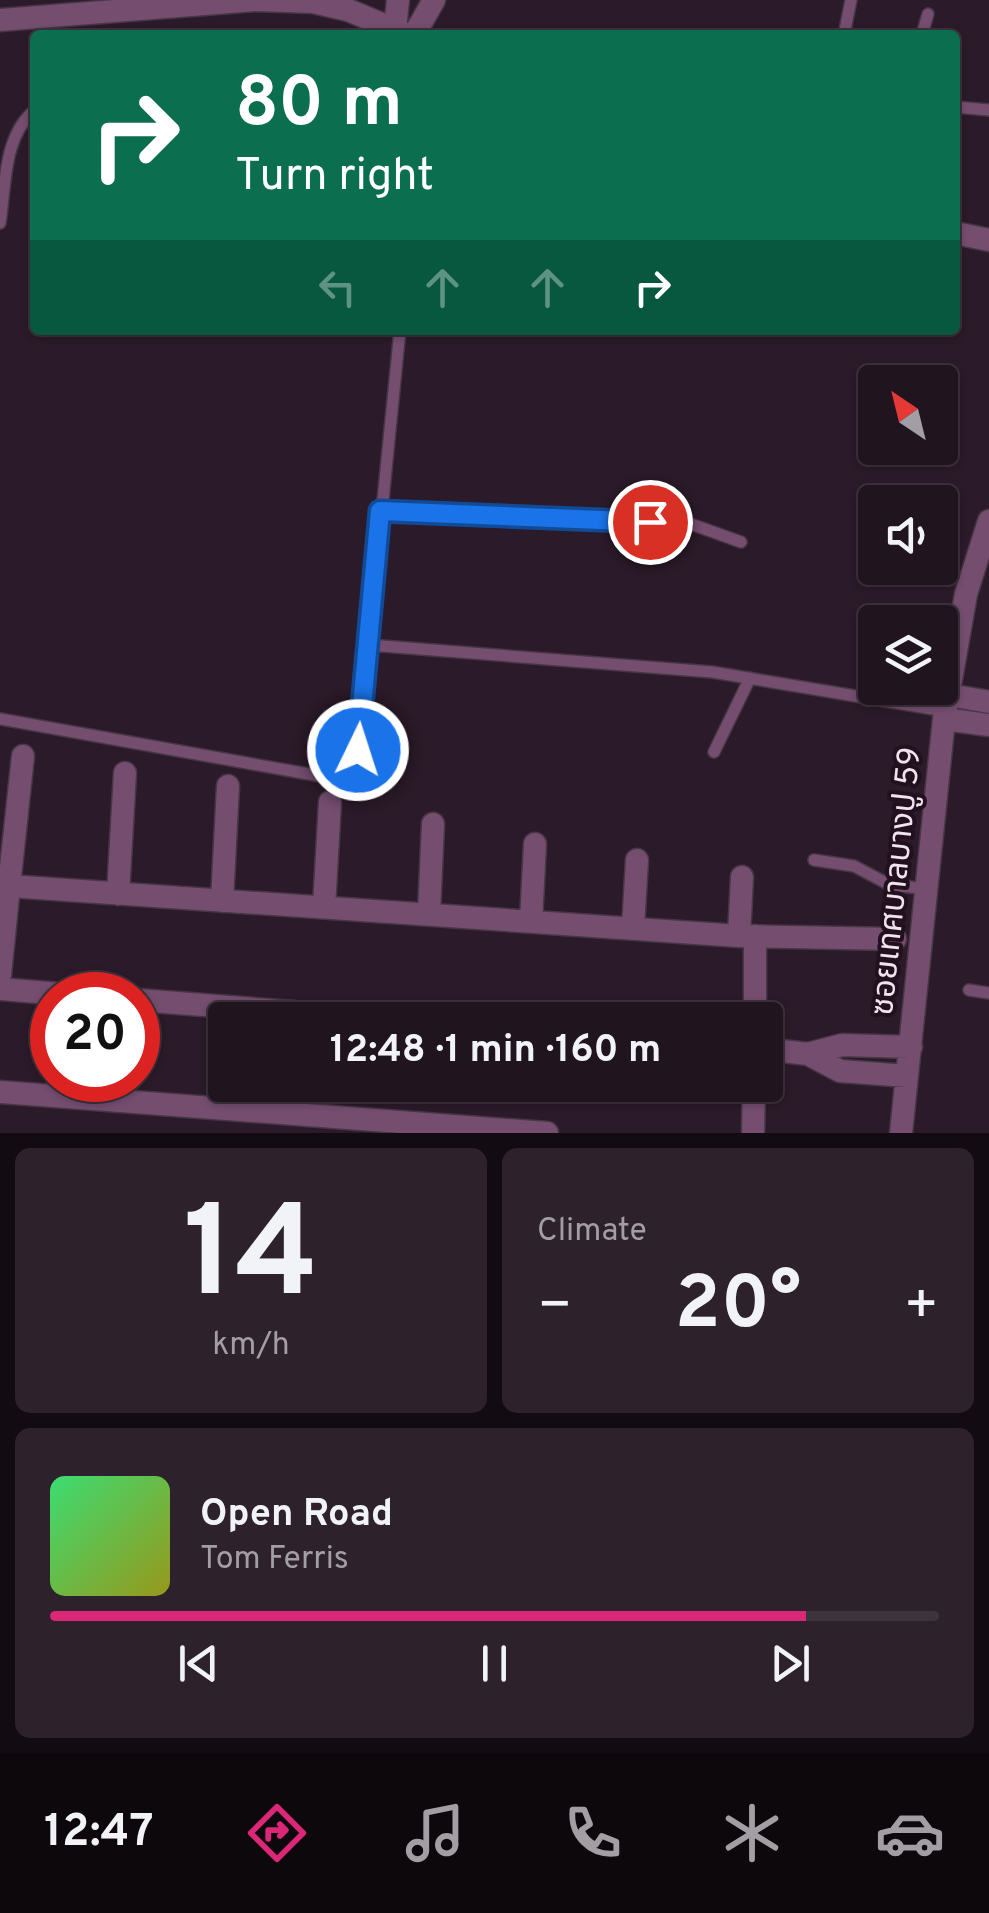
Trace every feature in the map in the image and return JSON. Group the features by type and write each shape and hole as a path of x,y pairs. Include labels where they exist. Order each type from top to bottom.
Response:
{"street":[{"path":"0,20 81,6 256,0 313,2 396,30"},
{"path":"398,0 404,30"},
{"path":"408,30 434,0"},
{"path":"960,234 989,240"},
{"name":"ซอยเทศบาลบางปู 59","path":"901,1133 946,708 966,594 989,521"},
{"path":"946,708 989,702"},
{"path":"946,708 989,725"},
{"path":"0,975 23,756"},
{"path":"118,894 124,773"},
{"path":"222,900 228,786"},
{"path":"324,907 330,802"},
{"path":"429,914 433,824"},
{"path":"531,921 534,844"},
{"path":"634,928 637,860"},
{"path":"742,877 753,1002"},
{"path":"8,886 747,936 895,939"},
{"path":"0,990 30,992"},
{"path":"160,1002 208,1005"},
{"path":"808,1054 842,1045 911,1047"},
{"path":"783,1051 808,1054 840,1072 908,1076"},
{"path":"0,1092 547,1133"},
{"path":"753,1133 754,1102"}],"lane":[{"path":"845,30 850,0"},
{"path":"923,30 928,14"},
{"path":"960,107 989,110"},
{"path":"0,224 12,140 21,121 30,114"},
{"path":"0,719 342,780 358,750 399,335"},
{"path":"380,511 688,524 741,542"},
{"path":"369,645 750,678 946,708"},
{"path":"714,752 750,678"},
{"path":"814,860 854,866 890,885 929,888"},
{"path":"969,990 989,992"}],"route":[{"path":"358,750 380,511 650,522"}]}
